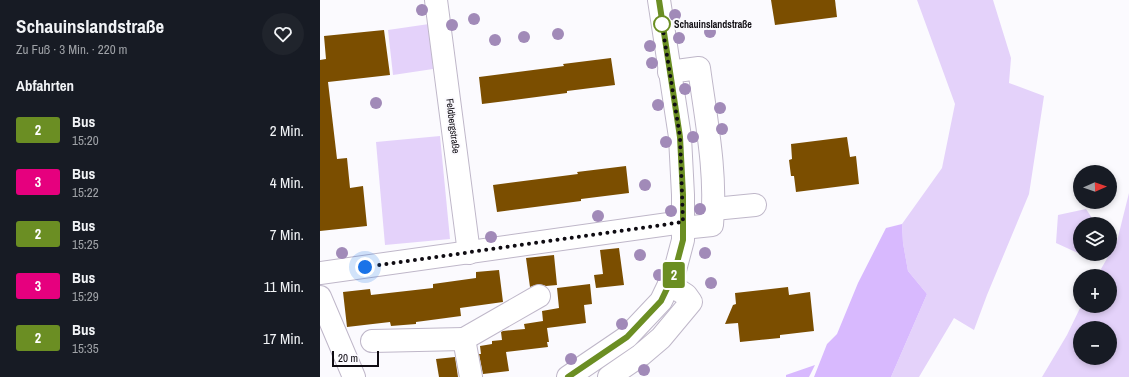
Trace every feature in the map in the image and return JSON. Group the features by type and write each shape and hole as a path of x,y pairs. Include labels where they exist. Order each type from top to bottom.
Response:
{"street":[{"name":"Feldbergstraße","path":"436,0 469,252"},
{"path":"568,377 627,337 661,301 674,274 683,240 680,137 659,0"},
{"path":"320,273 469,252 683,225 712,225 714,209 712,176 699,68 669,72"},
{"path":"714,209 755,205"},
{"path":"609,377 661,338 691,302 686,295 669,284"},
{"path":"372,341 464,339 539,296"},
{"path":"320,297 354,377"},
{"path":"464,339 471,377"}],"shaded area":[{"path":"917,0 993,0 1011,58 1009,83 1044,96 1029,194 974,330 954,318 919,377 891,377 927,294 908,271 903,243 902,224 942,168 955,104"},
{"path":"429,24 433,69 393,75 388,30"},
{"path":"440,136 450,239 385,245 376,142"},
{"path":"1129,193 1129,377 1042,377 1073,323 1073,365 1117,365 1117,321 1074,321 1078,313 1117,313 1117,269 1101,269 1106,261 1117,261 1117,241"},
{"path":"1086,209 1091,217 1073,217 1073,251 1056,243 1058,215"},
{"path":"902,224 903,243 908,271 927,294 891,377 814,377 827,344 837,334 858,283 886,228"},
{"path":"815,365 809,377 786,377 786,375"}],"building":[{"path":"771,0 835,0 837,17 775,25"},
{"path":"384,30 390,75 328,82 337,159 347,158 350,188 363,186 367,226 320,231 320,60 326,59 324,36"},
{"path":"611,58 615,85 482,104 479,77 564,66 563,64"},
{"path":"847,137 850,157 856,156 859,184 796,192 794,176 791,176 789,160 792,159 791,144"},
{"path":"626,166 629,193 497,212 493,185"},
{"path":"619,248 624,285 596,288 594,275 603,274 600,250"},
{"path":"554,255 557,285 546,286 539,284 530,287 526,258"},
{"path":"499,270 503,302 460,308 461,316 416,322 416,324 391,326 390,322 347,327 343,292 370,289 371,295 433,288 433,284 476,278 476,272"},
{"path":"590,284 592,304 584,305 586,323 547,328 549,342 547,342 548,347 506,352 509,371 483,374 479,354 481,354 480,346 492,344 492,341 502,340 501,332 503,331 525,329 524,324 543,321 542,311 559,308 557,288"},
{"path":"788,287 789,295 810,292 814,331 780,335 780,338 740,342 738,323 725,324 733,305 736,304 735,293"},
{"path":"455,357 458,377 439,377 436,359"}],"bus line":[{"name":"2","path":"568,377 627,337 661,301 674,274 683,240 683,195 680,137 659,0"}],"place":[{"name":"Schauinslandstraße","path":"662,24"}],"route":[{"path":"365,267 683,222 680,137 662,24"}]}
